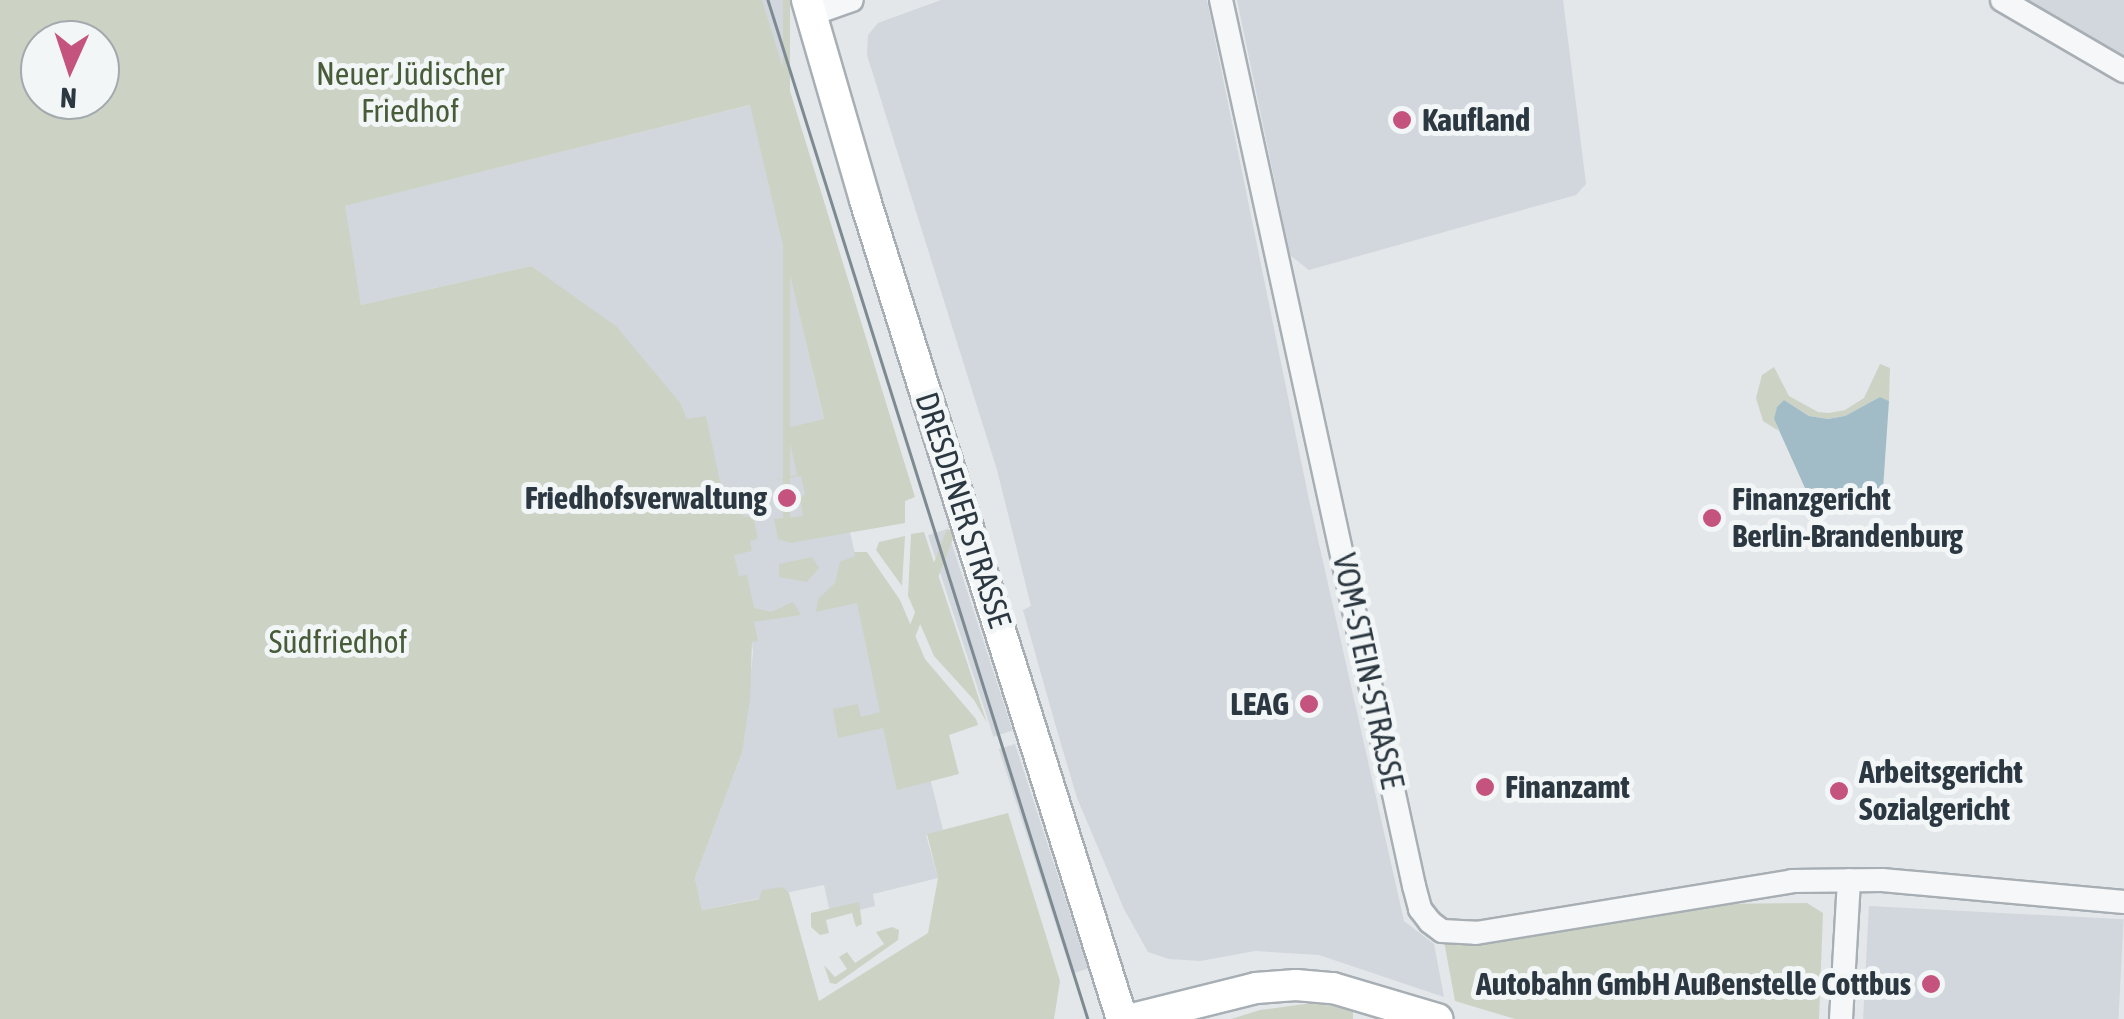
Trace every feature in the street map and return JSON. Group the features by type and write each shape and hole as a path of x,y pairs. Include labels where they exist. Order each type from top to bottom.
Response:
{"main road":[{"name":"DRESDENER STRASSE","path":"810,7 865,200 1122,1019"},
{"path":"1132,1019 1256,988 1314,986 1364,1008 1437,1019"}],"street":[{"path":"810,7 852,0"},
{"name":"VOM-STEIN-STRASSE","path":"1221,0 1420,908 1442,931 1459,934 1792,881 1848,880 2124,902"},
{"path":"2002,0 2124,71"},
{"path":"1841,1019 1848,880"}],"shaded area":[{"path":"762,0 783,0 783,542 762,542"},
{"path":"941,0 1207,0 1308,495 1404,921 1434,944 1444,997 1319,955 1255,951 1200,961 1169,959 1148,952 1124,909 1077,798 1023,610 1031,606 997,470 867,55 868,35 878,23"},
{"path":"1237,0 1563,0 1586,184 1576,195 1309,270 1290,255"},
{"path":"2016,0 2124,0 2124,65"},
{"path":"751,105 900,748 921,742 943,830 926,835 938,878 873,894 875,906 831,917 824,885 702,910 695,878 742,753 753,653 750,620 719,502 681,404 531,266 361,305 344,206"},
{"path":"947,529 1013,731 993,737 928,535"},
{"path":"1015,744 1088,968 1072,974 999,749"},
{"path":"1869,906 2124,919 2118,1019 1863,1019"}],"green space":[{"name":"Südfriedhof","path":"0,0 762,0 915,497 905,501 905,523 790,543 778,539 774,519 803,516 800,499 805,494 801,476 767,481 797,475 787,428 824,419 750,105 345,206 361,305 531,266 616,326 681,404 687,419 706,416 727,514 742,511 744,517 753,516 758,539 750,541 752,551 734,555 739,576 747,575 754,608 771,612 793,602 801,615 754,622 758,641 752,642 750,699 742,753 695,878 702,910 759,899 762,890 783,887 789,893 819,1001 928,933 938,878 927,834 1008,813 1060,981 1054,1019 0,1019"},
{"path":"783,0 790,0 790,533 783,533"},
{"path":"1880,364 1890,368 1889,401 1880,397 1845,416 1828,419 1809,416 1784,400 1774,419 1779,431 1763,421 1756,398 1762,375 1774,367 1789,396 1818,412 1829,413 1845,410 1864,398"},
{"path":"947,529 955,532 891,699 883,696"},
{"path":"924,532 987,723 974,700 934,656 908,596 911,534"},
{"path":"905,536 902,586 876,550 879,542"},
{"path":"854,552 867,552 900,600 925,659 976,719 978,725 949,735 959,774 897,790 883,728 838,738 833,709 858,704 861,717 880,712 857,603 816,612 818,599 835,583 840,562 855,556"},
{"path":"812,557 819,568 807,582 779,577 779,564"},
{"path":"859,902 862,924 856,927 852,913 826,920 829,933 820,935 811,927 811,913"},
{"path":"1807,903 1823,913 1819,1019 1515,1019 1455,1001 1444,941 1477,945 1526,932 1710,904"},
{"path":"892,927 899,930 898,940 836,984 830,983 824,965 835,977 847,969 839,957 847,952 855,963 884,944 876,932"},
{"path":"1312,1003 1353,1009 1353,1019 1231,1019 1260,1010"}],"water":[{"path":"1880,397 1889,401 1882,504 1842,512 1809,497 1774,419 1777,407 1784,400 1809,416 1828,419 1845,416"}],"tram line":[{"path":"768,0 1088,1019"}],"place":[{"name":"Kaufland","path":"1402,120"},
{"name":"Friedhofsverwaltung","path":"787,498"},
{"name":"Finanzgericht Berlin-Brandenburg","path":"1712,518"},
{"name":"LEAG","path":"1309,704"},
{"name":"Finanzamt","path":"1485,787"},
{"name":"Arbeitsgericht Sozialgericht","path":"1839,791"},
{"name":"Autobahn GmbH Außenstelle Cottbus","path":"1931,984"}],"park label":[{"name":"Neuer Jüdischer Friedhof","path":"410,94"}]}
